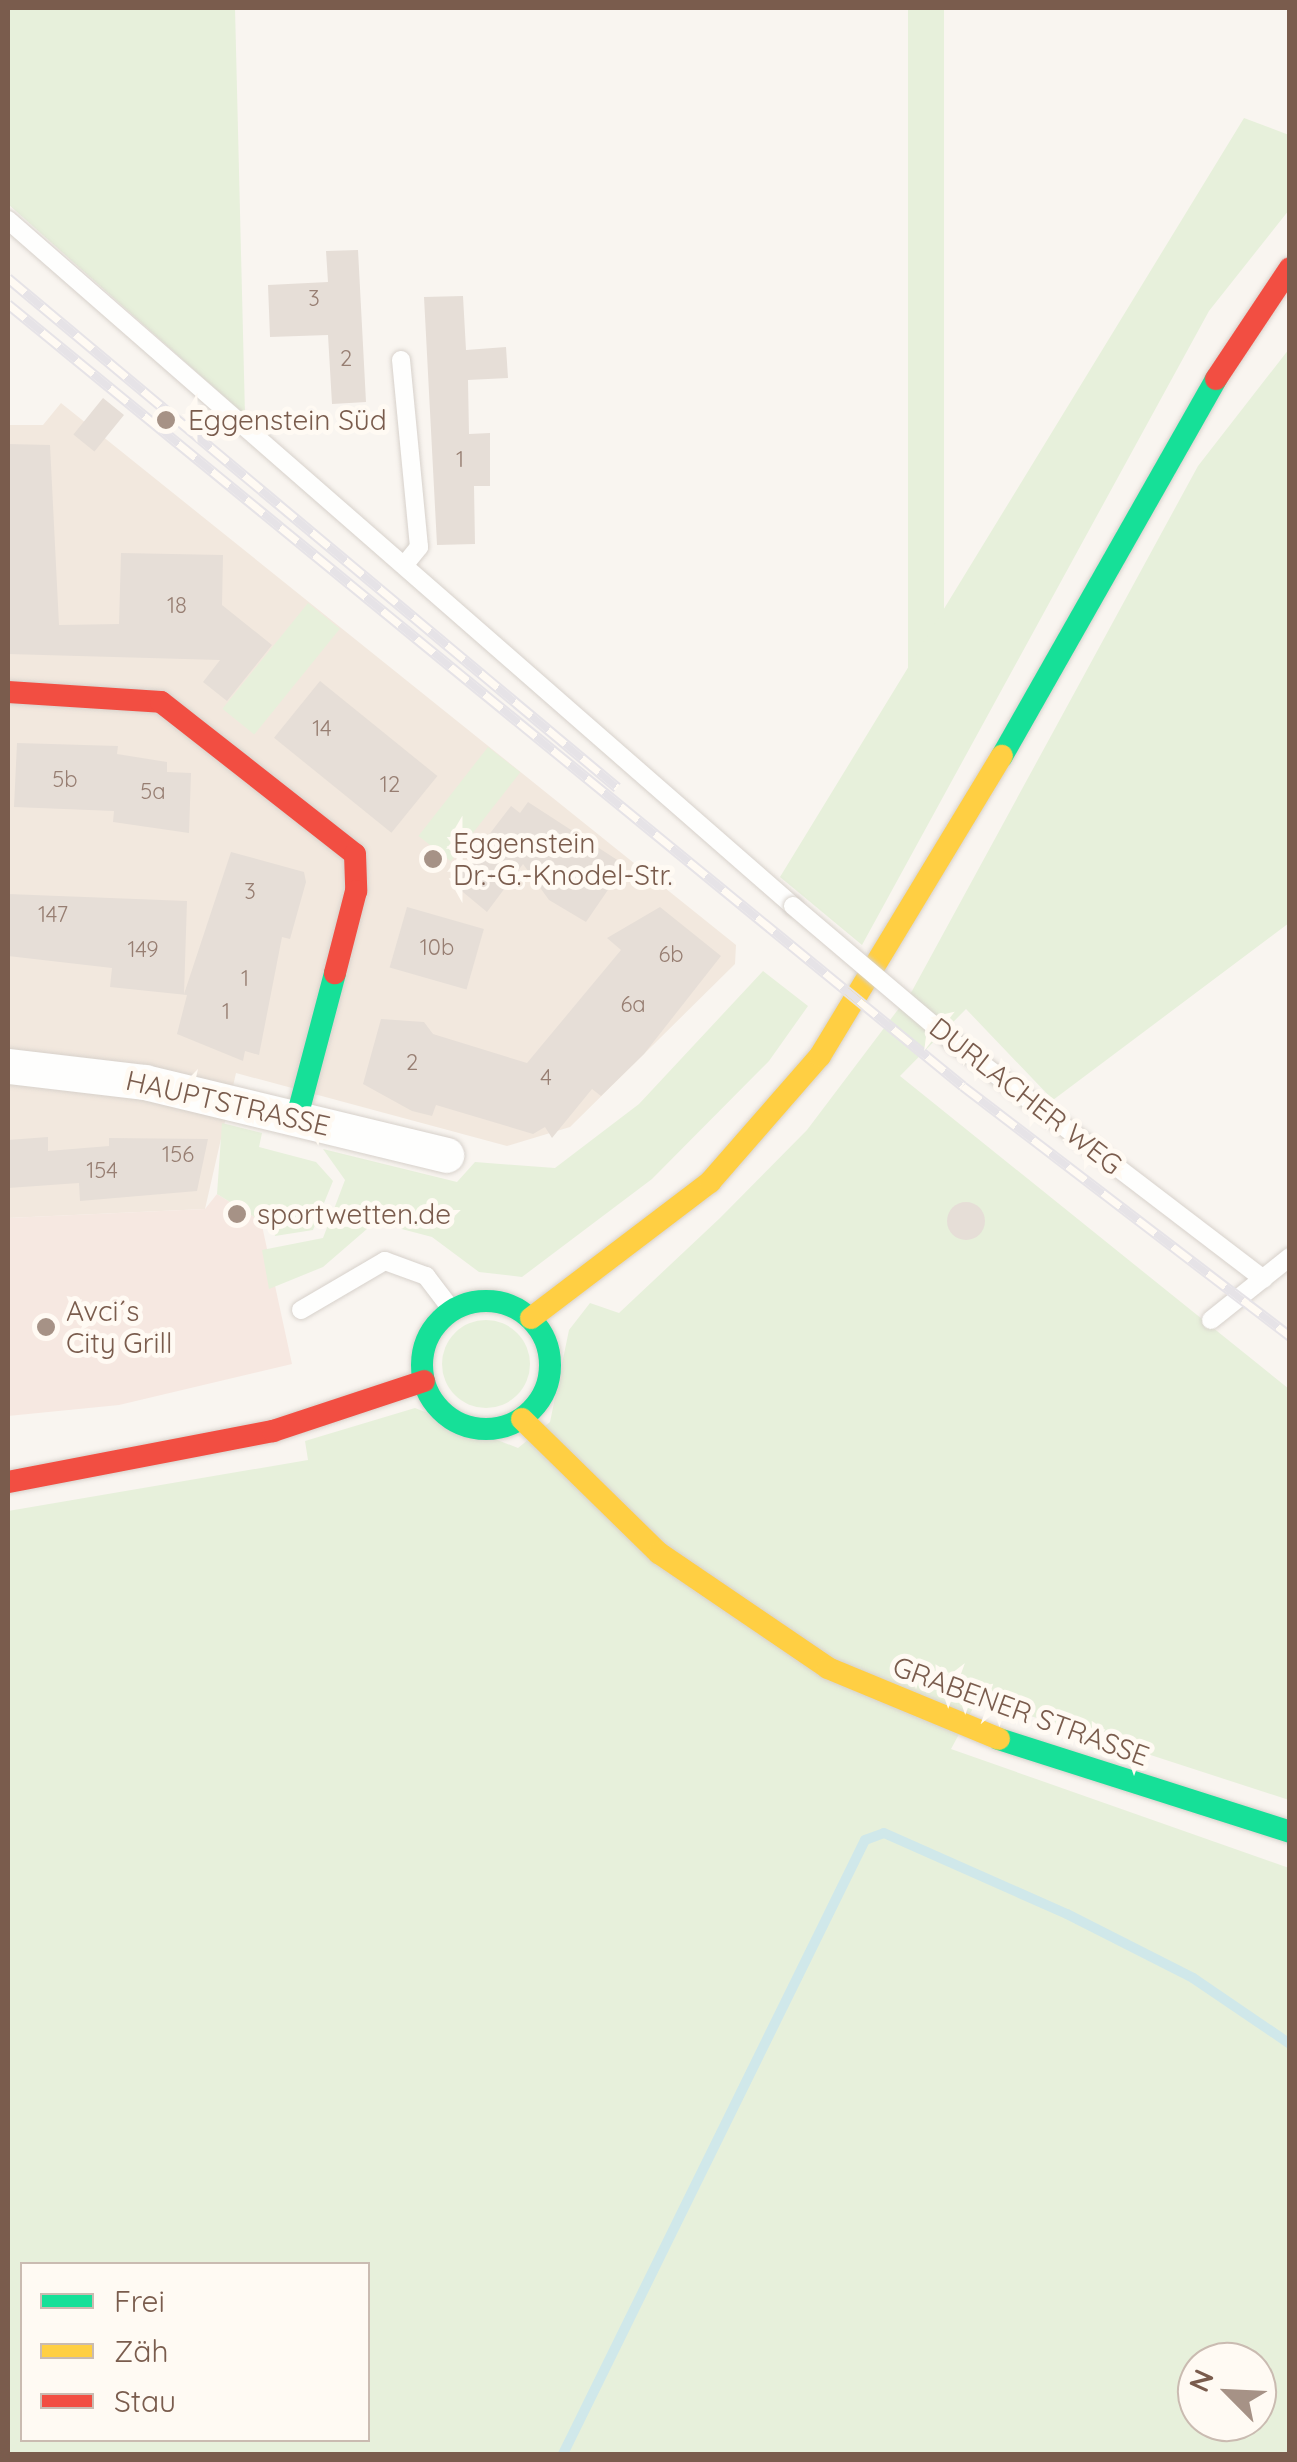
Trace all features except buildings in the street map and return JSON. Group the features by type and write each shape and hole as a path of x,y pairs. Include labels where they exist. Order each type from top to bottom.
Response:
{"street":[{"path":"531,1318 710,1182 820,1056 945,859 1186,426 1290,268"},
{"path":"1260,318 1290,288"},
{"path":"8,692 161,702 354,854 356,891 296,1117"},
{"name":"HAUPTSTRASSE","path":"8,1066 145,1082 446,1155"},
{"path":"492,1300 531,1318 551,1358 549,1382 522,1419 500,1429 464,1424 434,1403 424,1381 426,1341 452,1310 492,1300"},
{"path":"8,1482 273,1431 424,1381"},
{"name":"GRABENER STRASSE","path":"522,1419 659,1553 828,1668 942,1721 1290,1832"}],"lane":[{"name":"DURLACHER WEG","path":"8,220 956,1044 1263,1279"},
{"path":"401,360 420,547 405,564"},
{"path":"1211,1320 1290,1257"},
{"path":"300,1310 385,1261 426,1276 452,1310"}],"shaded area":[{"path":"61,403 736,945 735,964 570,1127 507,1146 236,1073 205,1209 8,1218 8,425 43,425"},
{"path":"217,1194 261,1221 292,1364 119,1405 8,1416 8,1218 205,1209"}],"green space":[{"path":"8,8 235,8 245,415 8,204"},
{"path":"908,8 944,8 944,687 908,687"},
{"path":"1244,118 1289,135 1289,210 1209,311 862,945 780,877"},
{"path":"1289,349 1289,923 1053,1100 966,1009 900,1076 1289,1389 1289,1800 978,1699 951,1749 1289,1868 1289,2454 8,2454 8,1511 308,1460 305,1441 415,1408 518,1448 550,1422 569,1330 590,1303 619,1313 807,1130 912,991 1198,466"},
{"path":"308,603 340,629 254,734 222,709"},
{"path":"488,747 520,772 451,861 418,836"},
{"path":"763,971 808,1006 769,1061 652,1179 522,1277 479,1272 432,1237 375,1222 323,1267 269,1289 262,1250 323,1238 345,1180 323,1149 457,1182 475,1162 555,1168 639,1104"},
{"path":"222,1123 262,1133 259,1147 316,1162 333,1181 313,1230 275,1236 272,1215 261,1221 217,1194"},
{"path":"486,1320 517,1333 530,1364 517,1395 486,1408 455,1395 442,1364 455,1333"}],"waterway":[{"path":"563,2454 865,1840 884,1833 1067,1914 1193,1978 1290,2044"}],"railway":[{"path":"8,278 617,787"},
{"path":"8,304 963,1086 1290,1336"}],"traffic: fast":[{"path":"1002,756 1216,379"},
{"path":"297,1117 335,973"},
{"path":"486,1301 511,1306 531,1320 545,1340 550,1365 545,1390 531,1410 511,1424 486,1429 461,1424 441,1410 427,1390 422,1365 427,1340 441,1320 461,1306 486,1301"},
{"path":"999,1739 1290,1832"}],"traffic: slow":[{"path":"531,1318 710,1182 820,1056 1002,756"},
{"path":"522,1419 659,1553 828,1668 999,1739"}],"traffic: jam":[{"path":"1216,379 1290,268"},
{"path":"8,692 161,702 355,854 356,891 335,973"},
{"path":"8,1482 273,1431 424,1381"}],"place":[{"name":"Eggenstein Süd","path":"166,420"},
{"name":"Eggenstein Dr.-G.-Knodel-Str.","path":"433,859"},
{"name":"sportwetten.de","path":"237,1214"},
{"name":"Avci´s City Grill","path":"46,1327"}]}
